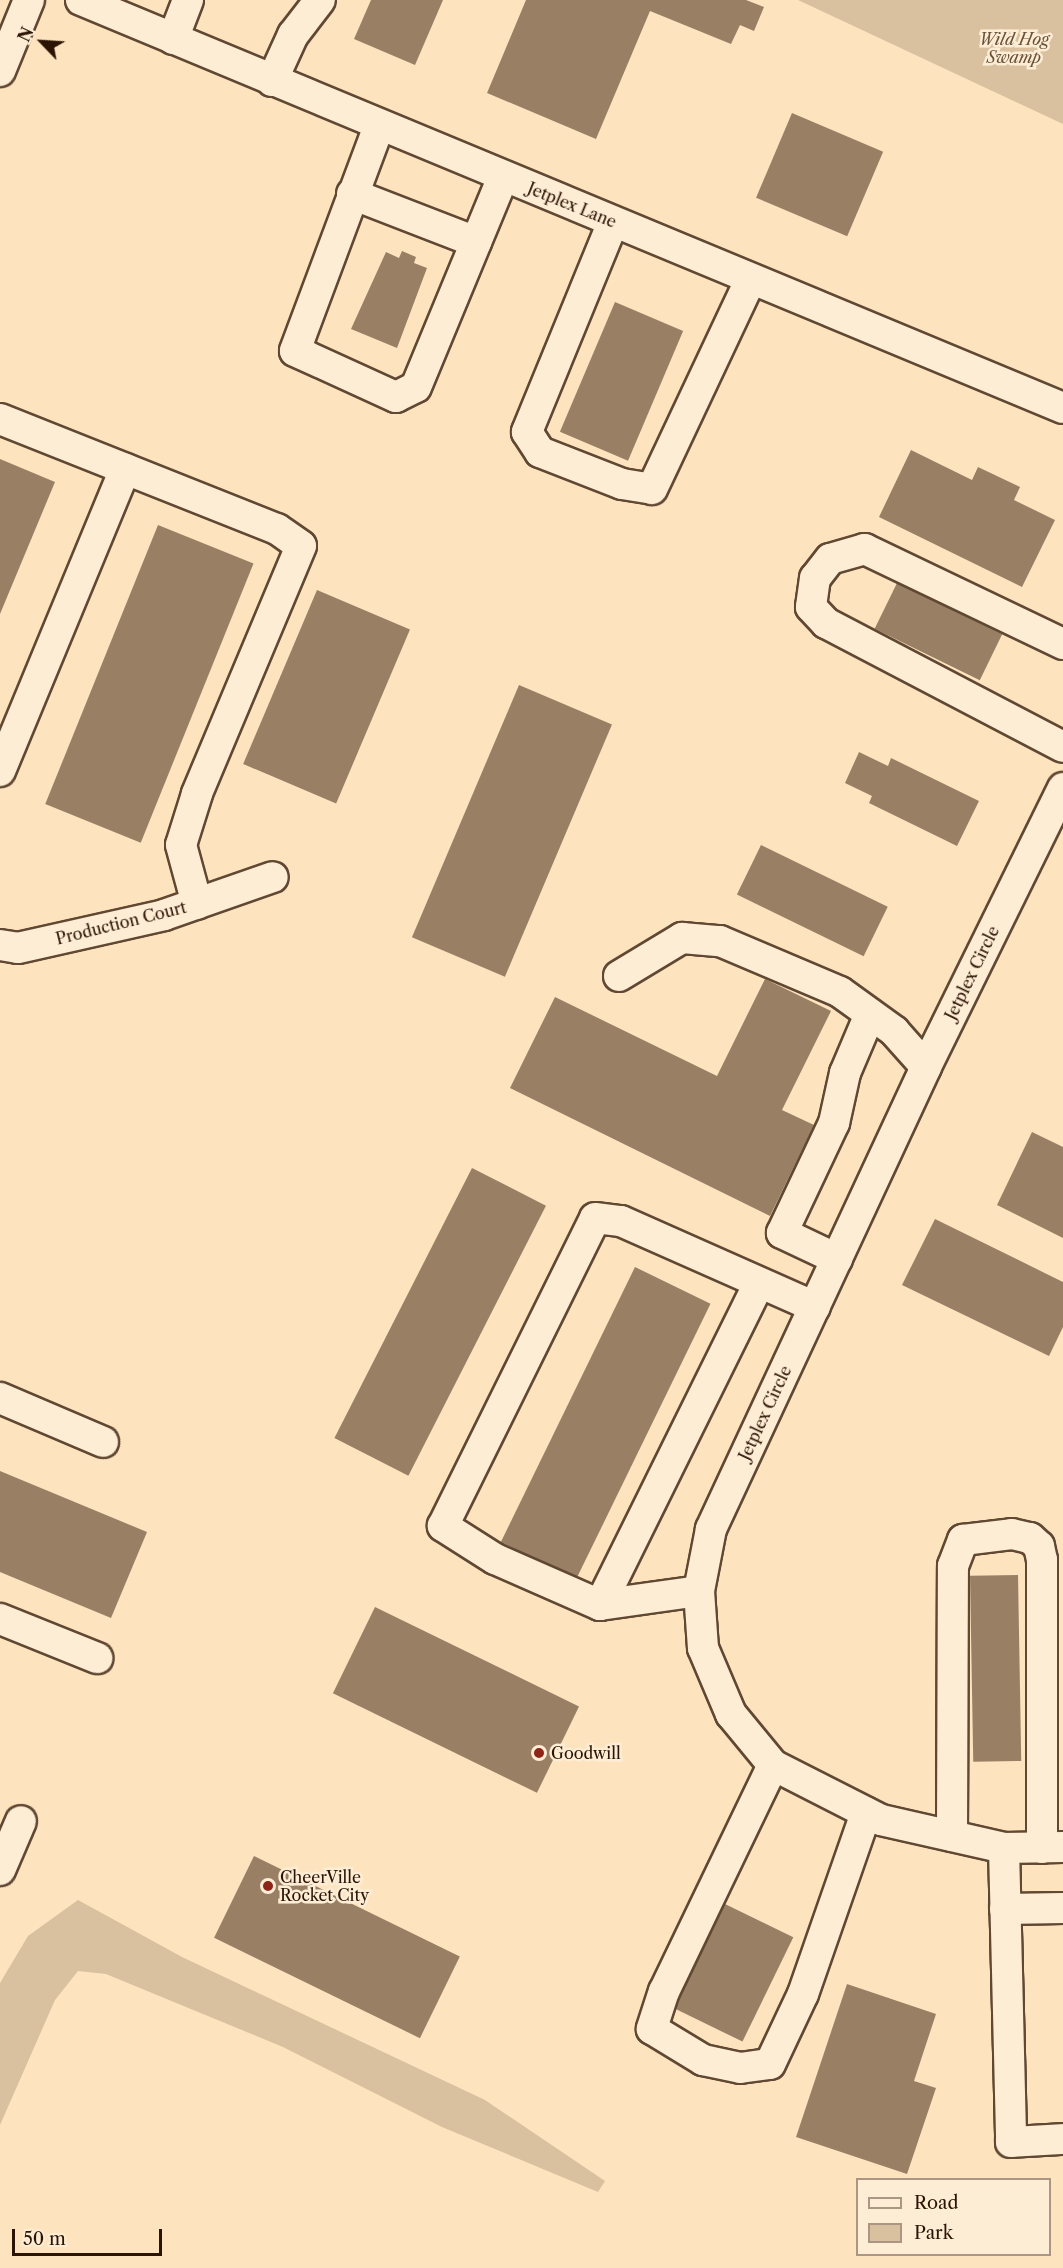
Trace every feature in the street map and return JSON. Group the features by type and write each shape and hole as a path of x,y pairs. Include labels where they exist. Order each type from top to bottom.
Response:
{"street":[{"path":"0,71 29,0"},
{"name":"Jetplex Lane","path":"81,0 379,126 1063,408"},
{"path":"173,39 188,0"},
{"path":"272,81 293,35 320,0"},
{"path":"379,126 295,351 396,397 416,387 503,177"},
{"path":"352,194 476,242"},
{"path":"613,222 527,432 540,452 622,484 652,489 750,279"},
{"path":"0,419 277,529 301,546 197,794 181,845 197,904"},
{"path":"0,771 125,469"},
{"path":"1063,644 865,549 830,559 815,578 811,607 826,623 1063,747"},
{"name":"Jetplex Circle","path":"1053,1847 1004,1848 881,1820 773,1765 726,1703 703,1648 699,1591 711,1529 926,1067 1063,788"},
{"name":"Production Court","path":"0,945 18,948 164,915 273,877"},
{"path":"619,976 682,938 720,940 840,992 894,1031 926,1067"},
{"path":"837,1259 782,1233 834,1123 845,1073 870,1014"},
{"path":"699,1591 600,1605 495,1559 443,1527 595,1218 621,1221 815,1307"},
{"path":"600,1605 759,1283"},
{"path":"0,1398 103,1442"},
{"path":"951,1836 953,1566 963,1540 1012,1534 1030,1538 1039,1546 1042,1560 1053,1847"},
{"path":"0,1619 97,1658"},
{"path":"773,1765 664,1991 652,2029 703,2060 740,2068 770,2064 802,1994 866,1813"},
{"path":"0,1870 21,1821"},
{"path":"1004,1848 1011,2142 1063,2139"},
{"path":"1005,1909 1063,1908"}],"green space":[{"name":"Wild Hog Swamp","path":"798,0 1063,0 1063,124"},
{"path":"78,1900 182,1957 485,2100 605,2181 598,2192 442,2127 283,2047 106,1974 78,1971 55,2000 0,2125 0,1983 28,1936"}],"building":[{"path":"371,0 443,0 415,65 354,39"},
{"path":"526,0 746,0 764,7 754,31 740,25 731,44 650,11 596,139 487,93"},
{"path":"792,113 883,152 847,236 756,198"},
{"path":"402,251 416,257 414,263 427,268 397,348 351,329 386,252 399,258"},
{"path":"615,302 683,331 628,461 560,432"},
{"path":"911,450 972,480 978,467 1020,487 1014,500 1055,520 1022,587 879,517"},
{"path":"0,459 55,482 0,614"},
{"path":"158,525 253,564 141,843 45,804"},
{"path":"897,583 1002,634 980,680 875,629"},
{"path":"317,590 410,629 336,803 243,764"},
{"path":"519,685 612,724 505,977 412,937"},
{"path":"859,752 888,766 891,758 979,801 957,846 869,803 872,796 845,783"},
{"path":"761,845 888,907 864,956 737,894"},
{"path":"765,979 831,1011 782,1110 814,1125 770,1216 510,1088 555,997 717,1076"},
{"path":"1032,1132 1063,1147 1063,1238 997,1205"},
{"path":"472,1168 546,1206 408,1476 334,1438"},
{"path":"935,1219 1063,1282 1063,1327 1049,1356 902,1285"},
{"path":"635,1267 710,1304 576,1579 501,1542"},
{"path":"0,1471 147,1532 111,1618 0,1572"},
{"path":"1018,1575 1021,1761 973,1762 970,1576"},
{"path":"375,1607 579,1707 537,1793 333,1693"},
{"path":"254,1856 460,1956 420,2038 214,1938"},
{"path":"725,1904 793,1937 742,2042 674,2008"},
{"path":"847,1984 936,2014 914,2081 936,2088 907,2174 796,2137"}],"place":[{"name":"Goodwill","path":"539,1753"},
{"name":"CheerVille Rocket City","path":"268,1886"}]}
